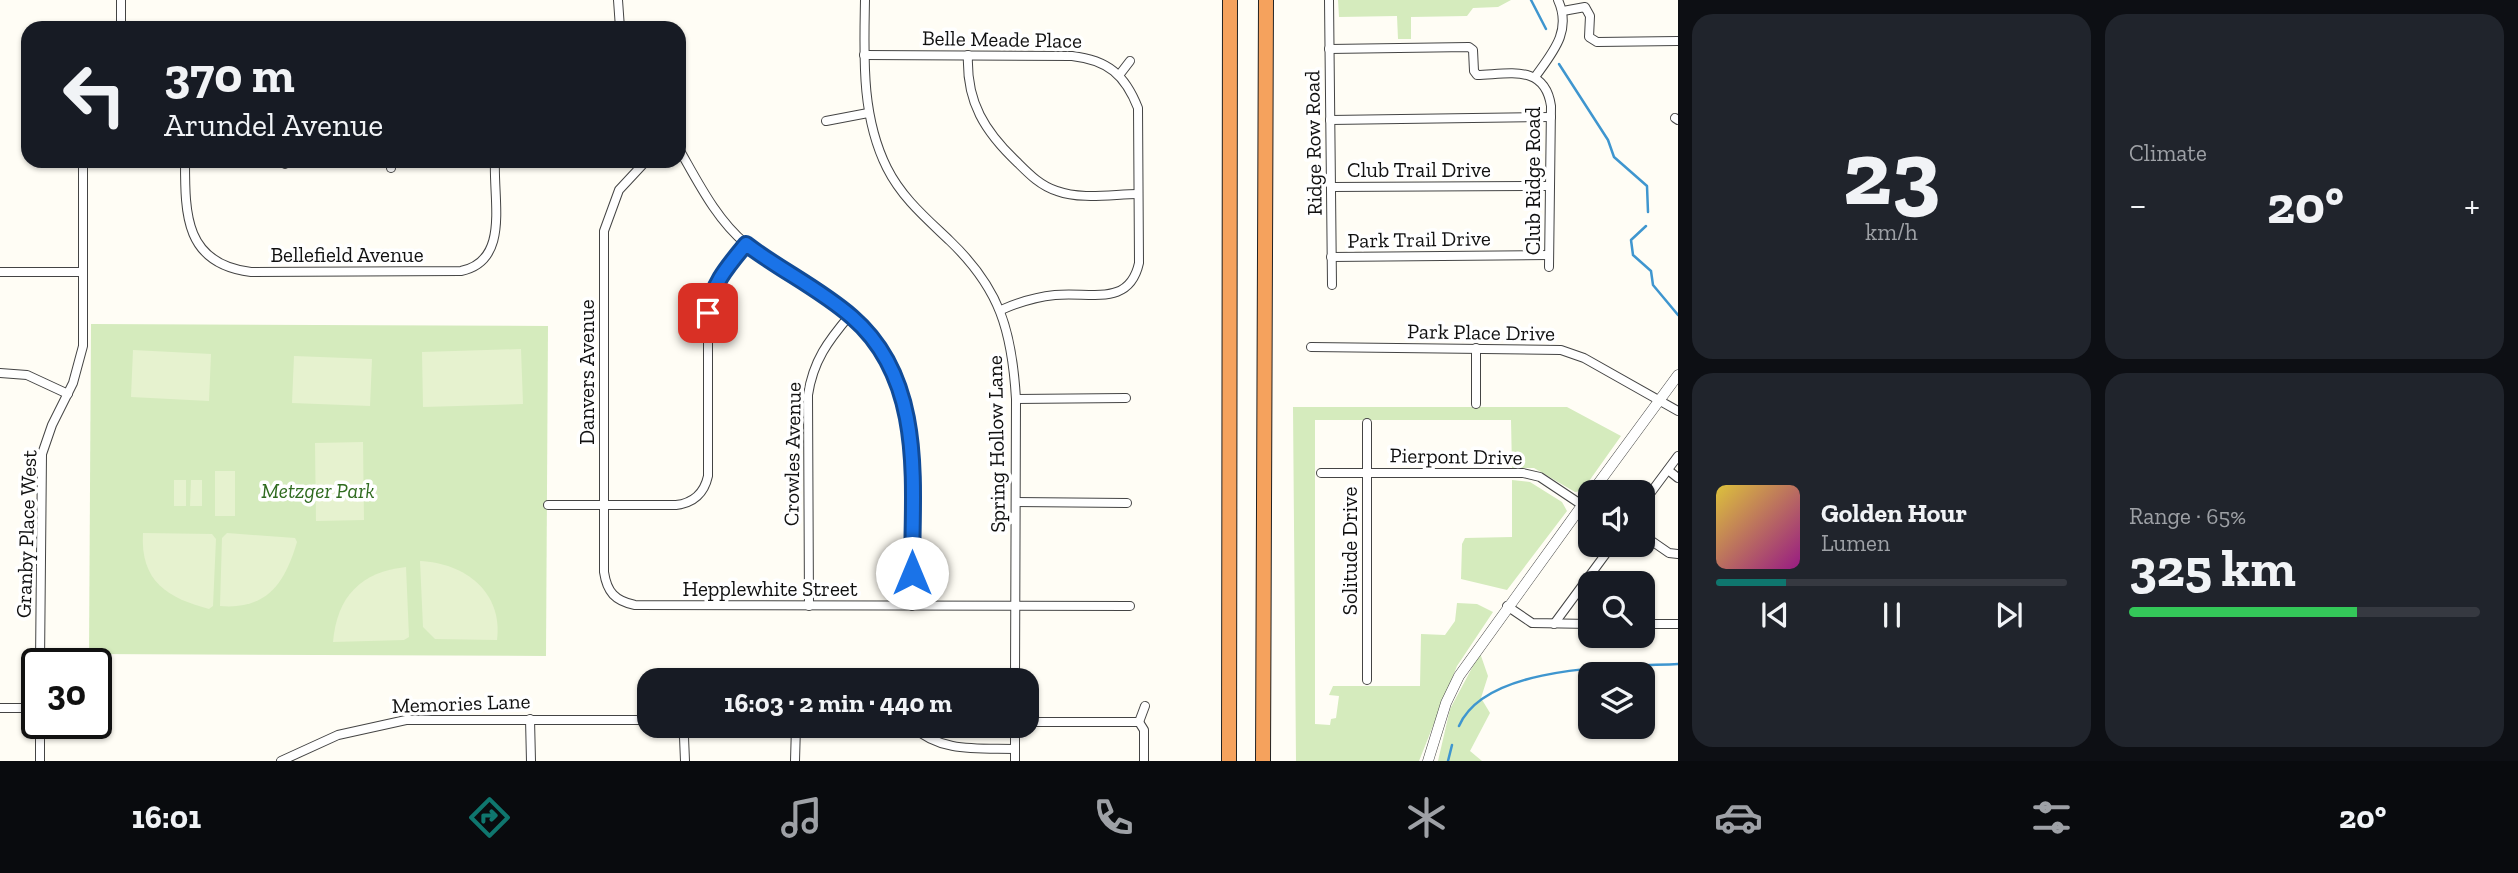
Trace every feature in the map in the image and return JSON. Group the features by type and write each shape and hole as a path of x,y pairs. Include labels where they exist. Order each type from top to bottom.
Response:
{"highway":[{"path":"1229,761 1230,0"},
{"path":"1263,761 1266,0"}],"street":[{"path":"121,0 121,21"},
{"path":"618,0 620,21"},
{"name":"Spring Hollow Lane","path":"865,0 864,55 869,113 887,167 898,187 982,275 1001,310 1013,353 1016,399 1015,668"},
{"name":"Ridge Row Road","path":"1329,0 1332,285"},
{"path":"1535,77 1561,40 1564,24 1563,11 1558,0"},
{"path":"1563,11 1585,7 1590,16 1589,37 1597,43 1678,41"},
{"name":"Club Ridge Road","path":"1329,49 1469,47 1473,50 1474,71 1477,75 1535,77 1549,93 1551,117 1549,267"},
{"name":"Belle Meade Place","path":"864,55 1091,58 1119,74"},
{"path":"968,55 969,90 983,125 993,139 1037,181 1060,193 1139,194"},
{"path":"1001,310 1028,299 1057,294 1115,293 1127,288 1136,277 1139,263 1138,108 1129,86 1119,74 1130,61"},
{"path":"826,121 869,113"},
{"path":"1330,120 1551,117"},
{"path":"686,161 715,209 746,244 850,315 885,354 899,379 912,444 912,606"},
{"name":"Granby Place West","path":"40,648 43,454 49,432 68,394 83,346 83,168"},
{"name":"Bellefield Avenue","path":"185,168 186,210 194,238 218,263 251,272 461,271 476,268 488,258 494,243 495,168"},
{"name":"Danvers Avenue","path":"611,594 604,572 604,231 619,190 639,168"},
{"name":"Club Trail Drive","path":"1331,187 1550,186"},
{"path":"548,505 684,504 702,491 708,477 708,313 711,293 720,275 746,244"},
{"name":"Park Trail Drive","path":"1331,257 1549,255"},
{"path":"0,272 82,272"},
{"name":"Crowles Avenue","path":"808,606 808,395 811,373 819,353 850,315"},
{"name":"Park Place Drive","path":"1311,347 1548,348 1574,354 1678,411"},
{"path":"1476,348 1476,404"},
{"path":"0,373 27,375 68,394"},
{"path":"1600,480 1678,375"},
{"path":"1016,399 1126,398"},
{"name":"Solitude Drive","path":"1367,423 1367,680"},
{"path":"1655,487 1678,456"},
{"path":"1668,470 1678,478"},
{"name":"Pierpont Drive","path":"1321,473 1523,473 1540,477 1578,502"},
{"path":"1016,502 1127,503"},
{"path":"1429,761 1446,703 1459,676 1578,510"},
{"path":"1655,543 1669,553 1678,554"},
{"path":"1554,624 1603,557"},
{"name":"Hepplewhite Street","path":"611,594 622,602 635,606 1130,606"},
{"path":"1507,606 1525,620 1578,624"},
{"path":"1655,624 1678,624"},
{"path":"1139,722 1145,705"},
{"path":"0,708 21,708"},
{"path":"530,719 531,761"},
{"name":"Memories Lane","path":"281,761 338,735 386,722 637,720"},
{"path":"1039,722 1139,722"},
{"path":"1139,722 1144,730 1144,761"},
{"path":"684,738 685,761"},
{"path":"795,761 796,738"},
{"path":"926,738 946,747 1015,749"},
{"path":"1015,738 1015,761"},
{"path":"40,739 40,761"}],"green space":[{"path":"1338,0 1511,0 1498,7 1473,8 1467,16 1411,17 1411,39 1398,39 1397,16 1339,17"},
{"name":"Metzger Park","path":"91,324 548,326 546,656 112,654 112,648 89,648"},
{"path":"521,349 523,404 423,407 422,352"},
{"path":"133,350 211,354 209,401 131,397"},
{"path":"294,356 372,359 370,406 292,403"},
{"path":"1293,407 1567,407 1621,436 1590,480 1578,480 1578,492 1575,492 1534,468 1512,468 1511,420 1315,420 1315,724 1330,725 1331,719 1336,718 1339,696 1329,695 1333,686 1420,686 1421,634 1445,635 1455,621 1457,603 1477,604 1493,612 1457,666 1419,761 1296,761"},
{"path":"363,442 364,520 316,521 315,443"},
{"path":"215,471 235,471 235,516 215,516"},
{"path":"174,480 186,480 186,506 174,506"},
{"path":"191,480 202,480 202,506 190,506"},
{"path":"1512,480 1530,482 1562,502 1567,511 1507,590 1461,579 1462,544 1465,538 1512,537"},
{"path":"143,533 212,534 216,539 213,606 209,609 194,605 169,593 160,585 146,564"},
{"path":"227,533 295,538 297,542 280,581 262,598 251,603 220,606 222,538"},
{"path":"420,561 452,567 478,583 494,608 497,640 435,639 423,627"},
{"path":"406,567 409,637 404,640 333,642 340,612 354,589 376,574"},
{"path":"1480,653 1488,676 1481,698 1490,713 1470,751 1482,761 1438,761 1450,709"}],"waterway":[{"path":"1531,0 1546,29"},
{"path":"1559,64 1608,140 1614,157 1647,186 1648,212"},
{"path":"1646,226 1631,240 1633,255 1651,271 1653,285 1678,315"},
{"path":"1459,726 1474,706 1496,691 1525,680 1590,669 1678,664"},
{"path":"1448,761 1452,745"}],"route":[{"path":"708,313 711,293 720,275 746,244 850,315 867,330 899,379 912,444 912,573"}]}
